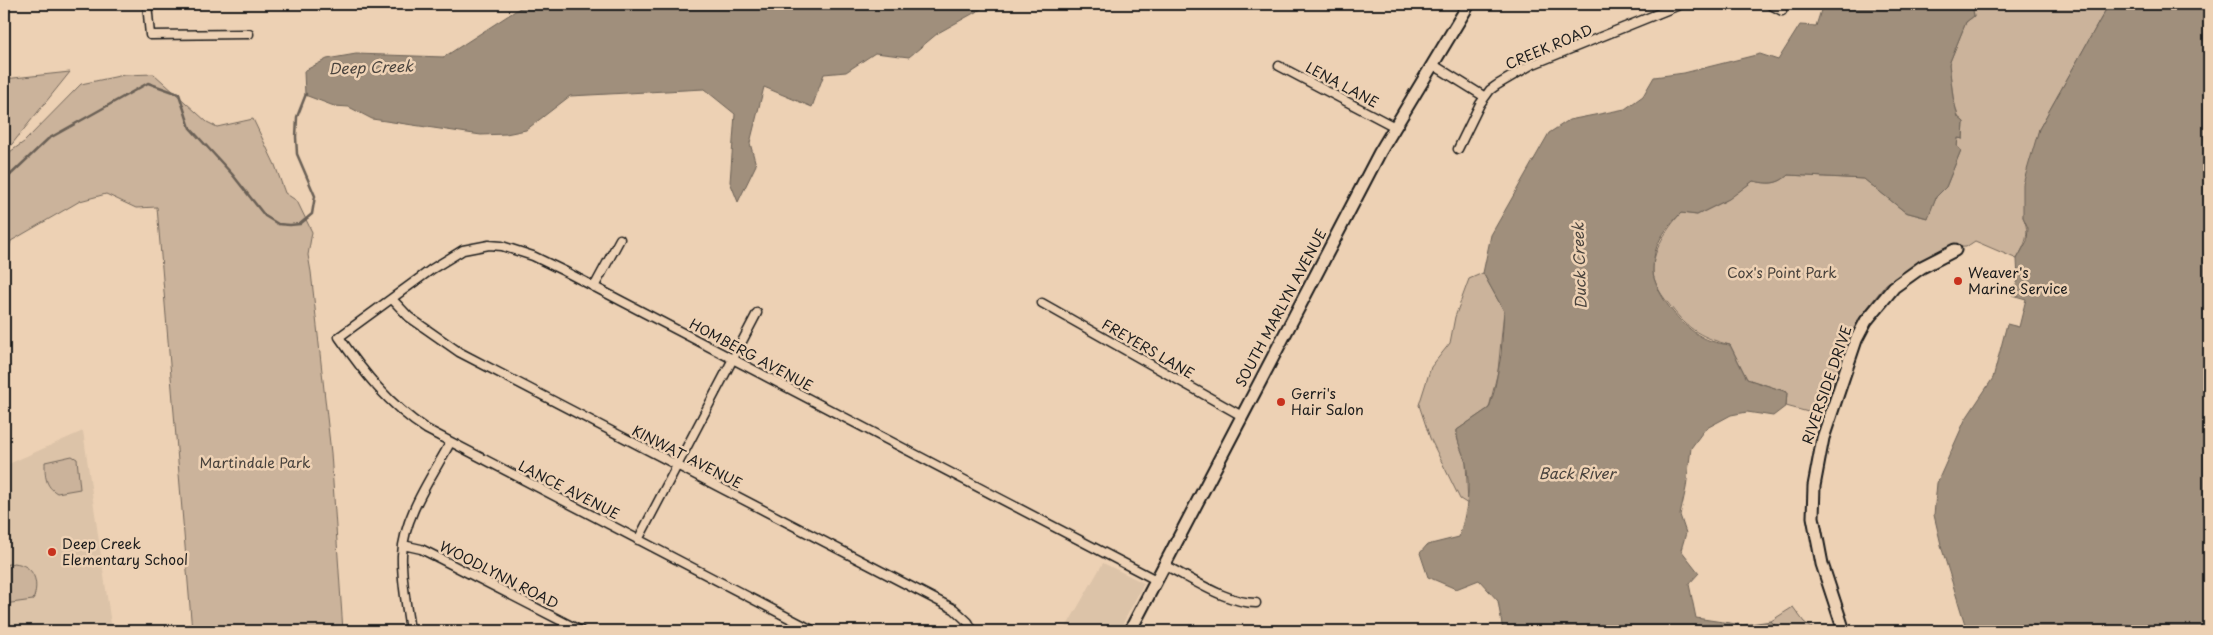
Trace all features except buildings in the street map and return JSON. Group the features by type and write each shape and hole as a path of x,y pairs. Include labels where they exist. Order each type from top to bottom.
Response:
{"street":[{"path":"147,4 150,35 249,34"},
{"name":"SOUTH MARLYN AVENUE","path":"1130,631 1394,127 1470,4"},
{"name":"CREEK ROAD","path":"1458,149 1485,97 1497,85 1532,65 1682,4"},
{"path":"1769,4 1782,11"},
{"path":"1432,64 1485,97"},
{"name":"LENA LANE","path":"1279,66 1394,127"},
{"path":"594,287 620,239"},
{"name":"HOMBERG AVENUE","path":"339,337 463,250 489,245 517,250 533,256 594,287 1156,580"},
{"name":"RIVERSIDE DRIVE","path":"1844,631 1822,564 1814,523 1814,486 1823,438 1856,340 1866,321 1894,286 1922,267 1955,250"},
{"name":"KINWAT AVENUE","path":"392,299 409,317 459,352 954,609 968,622 973,631"},
{"name":"FREYERS LANE","path":"1042,303 1242,416"},
{"path":"638,540 757,313"},
{"name":"LANCE AVENUE","path":"339,337 383,396 412,420 450,442 814,631"},
{"path":"410,631 402,567 403,545 414,511 450,442"},
{"name":"WOODLYNN ROAD","path":"403,545 421,549 580,631"},
{"path":"1164,564 1232,599 1245,603 1256,603"}],"shaded area":[{"name":"Deep Creek Elementary School","path":"83,431 112,631 4,631 4,466"},
{"path":"1103,563 1144,583 1119,631 1064,631"}],"green space":[{"name":"Cox's Point Park","path":"1972,4 2109,4 2039,129 2023,217 2027,234 2017,259 1975,241 1966,247 1948,248 1886,284 1857,321 1823,416 1786,406 1787,392 1747,379 1730,345 1704,336 1677,315 1662,295 1655,281 1653,263 1659,244 1681,213 1697,215 1725,201 1753,181 1772,183 1780,181 1788,175 1864,179 1905,212 1927,218 1936,197 1946,187 1961,150 1957,147 1958,138 1963,139 1964,122 1958,117 1953,97 1949,64 1966,22 1974,16"},
{"path":"70,72 4,154 4,79"},
{"name":"Martindale Park","path":"154,74 207,122 217,127 253,119 275,165 285,193 297,201 312,232 308,255 331,453 343,631 192,631 157,207 136,208 106,194 80,201 11,241 4,263 4,156 24,142 81,84 124,75"},
{"path":"1483,273 1504,311 1498,371 1489,408 1457,430 1457,437 1466,463 1468,504 1460,499 1430,438 1419,405 1431,367 1450,343 1455,317 1469,279"},
{"path":"72,456 77,459 80,489 57,493 46,480 45,462"},
{"path":"21,564 31,571 35,581 35,593 33,600 4,604 4,565"},
{"path":"1793,607 1804,622 1816,631 1779,631 1771,621"}],"water":[{"path":"526,4 990,4 938,33 909,57 875,53 846,72 824,74 812,107 764,87 750,143 756,165 738,202 730,182 735,114 704,89 570,96 526,130 506,134 481,135 372,119 349,107 334,106 305,95 304,71 327,59 356,54 444,57"},
{"name":"Back River","path":"1823,4 1972,4 1974,16 1966,22 1949,64 1953,97 1958,117 1964,122 1963,139 1958,138 1957,147 1961,150 1946,187 1936,197 1928,218 1905,212 1864,179 1788,175 1780,181 1772,183 1753,181 1729,199 1697,215 1681,213 1664,233 1655,251 1654,279 1664,299 1677,317 1702,337 1713,342 1730,345 1747,379 1787,392 1786,406 1773,416 1747,412 1731,415 1705,429 1691,448 1686,488 1680,515 1686,533 1681,550 1699,573 1689,584 1696,618 1743,625 1771,621 1779,631 1503,631 1498,601 1479,580 1456,589 1428,577 1420,553 1427,545 1459,537 1466,509 1468,483 1466,463 1457,430 1489,408 1494,392 1501,355 1504,311 1483,273 1491,235 1549,133 1569,120 1625,109 1643,96 1654,77 1684,73 1760,54 1778,60 1800,25 1816,26"},
{"path":"2109,4 2209,4 2209,631 1967,631 1942,549 1934,515 1937,483 1965,420 1993,378 2007,324 2019,327 2026,299 2012,295 2018,280 2017,259 2027,241 2028,228 2023,217 2023,184 2039,129"}],"waterway":[{"name":"Deep Creek","path":"4,181 48,139 148,83 179,94 190,128 232,174 265,216 278,224 300,224 312,214 315,196 297,154 297,117 306,94"}],"place":[{"name":"Weaver's Marine Service","path":"1958,281"},
{"name":"Gerri's Hair Salon","path":"1281,402"},
{"name":"Deep Creek Elementary School","path":"52,552"}],"water label":[{"name":"Duck Creek","path":"1580,266"}]}
